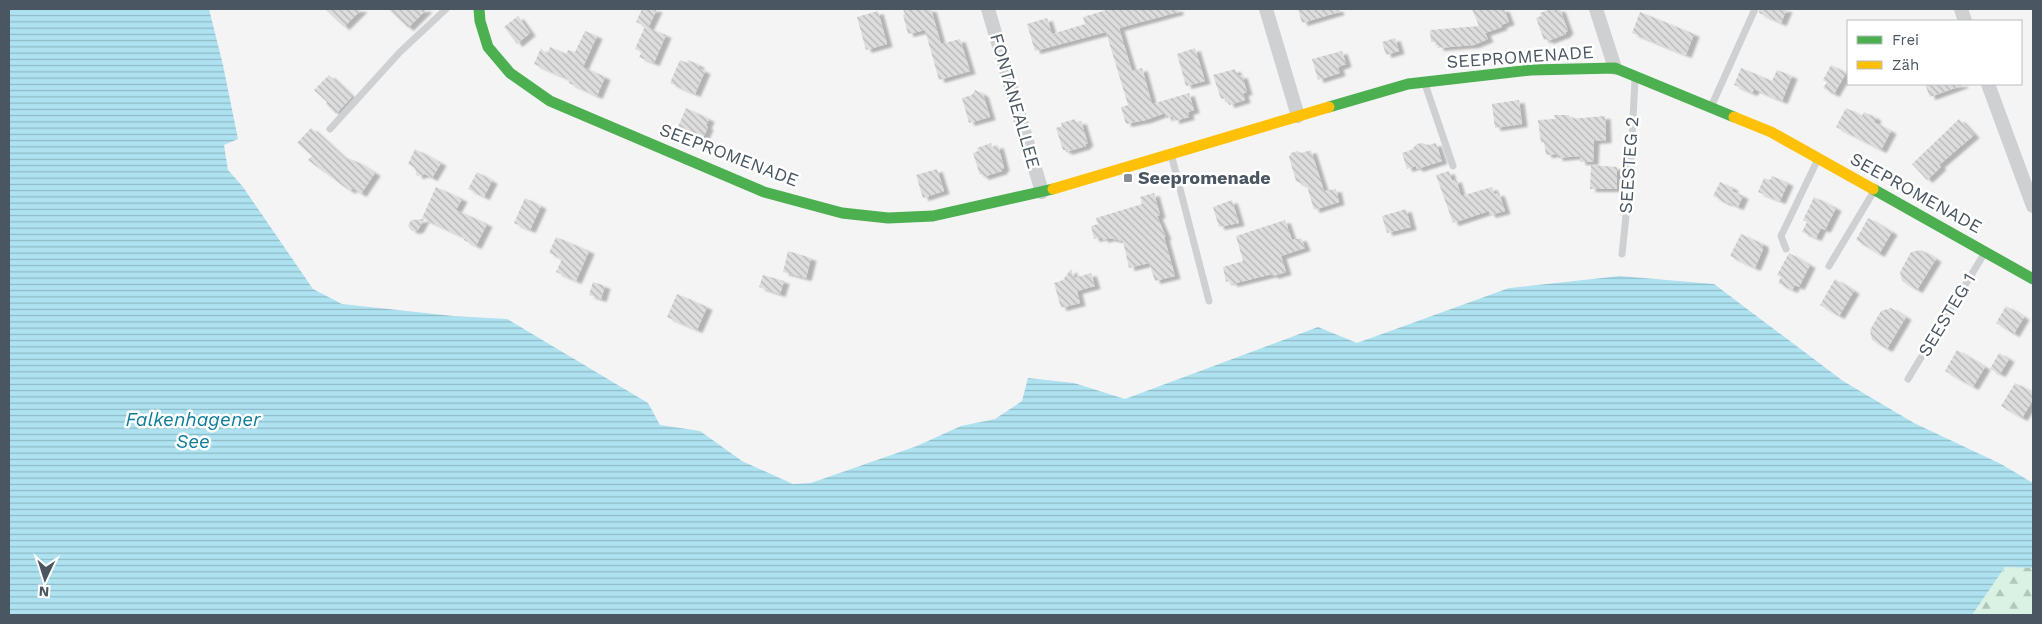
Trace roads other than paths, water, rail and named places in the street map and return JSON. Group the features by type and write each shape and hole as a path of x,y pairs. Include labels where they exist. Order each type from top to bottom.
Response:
{"street":[{"name":"SEEPROMENADE","path":"479,9 480,21 488,47 510,73 550,100 764,192 842,213 888,218 933,216 1042,192 1408,84 1531,70 1615,68 1771,132 2033,279"},
{"name":"FONTANEALLEE","path":"988,9 1042,192"},
{"path":"1266,9 1298,116"},
{"path":"1596,9 1615,68"},
{"path":"1988,85 2033,206"}],"lane":[{"path":"330,129 400,52 446,9"},
{"path":"1711,107 1755,9"},
{"name":"SEESTEG 2","path":"1622,254 1630,178 1635,76"},
{"path":"1424,82 1452,166"},
{"path":"1171,154 1209,301"},
{"path":"1786,249 1781,236 1818,159"},
{"path":"1829,266 1874,190"},
{"name":"SEESTEG 1","path":"1908,379 1986,251"}],"water":[{"name":"Falkenhagener See","path":"9,9 209,9 238,139 224,145 228,170 243,187 313,289 342,304 453,316 507,319 648,403 660,425 700,431 742,461 793,484 811,483 917,446 961,426 995,419 1022,401 1028,378 1074,383 1125,399 1318,327 1357,343 1509,288 1620,276 1714,284 1843,381 1914,423 2001,464 2033,483 2033,568 2005,567 1972,615 9,615"}],"place":[{"name":"Seepromenade","path":"1128,178"}]}
